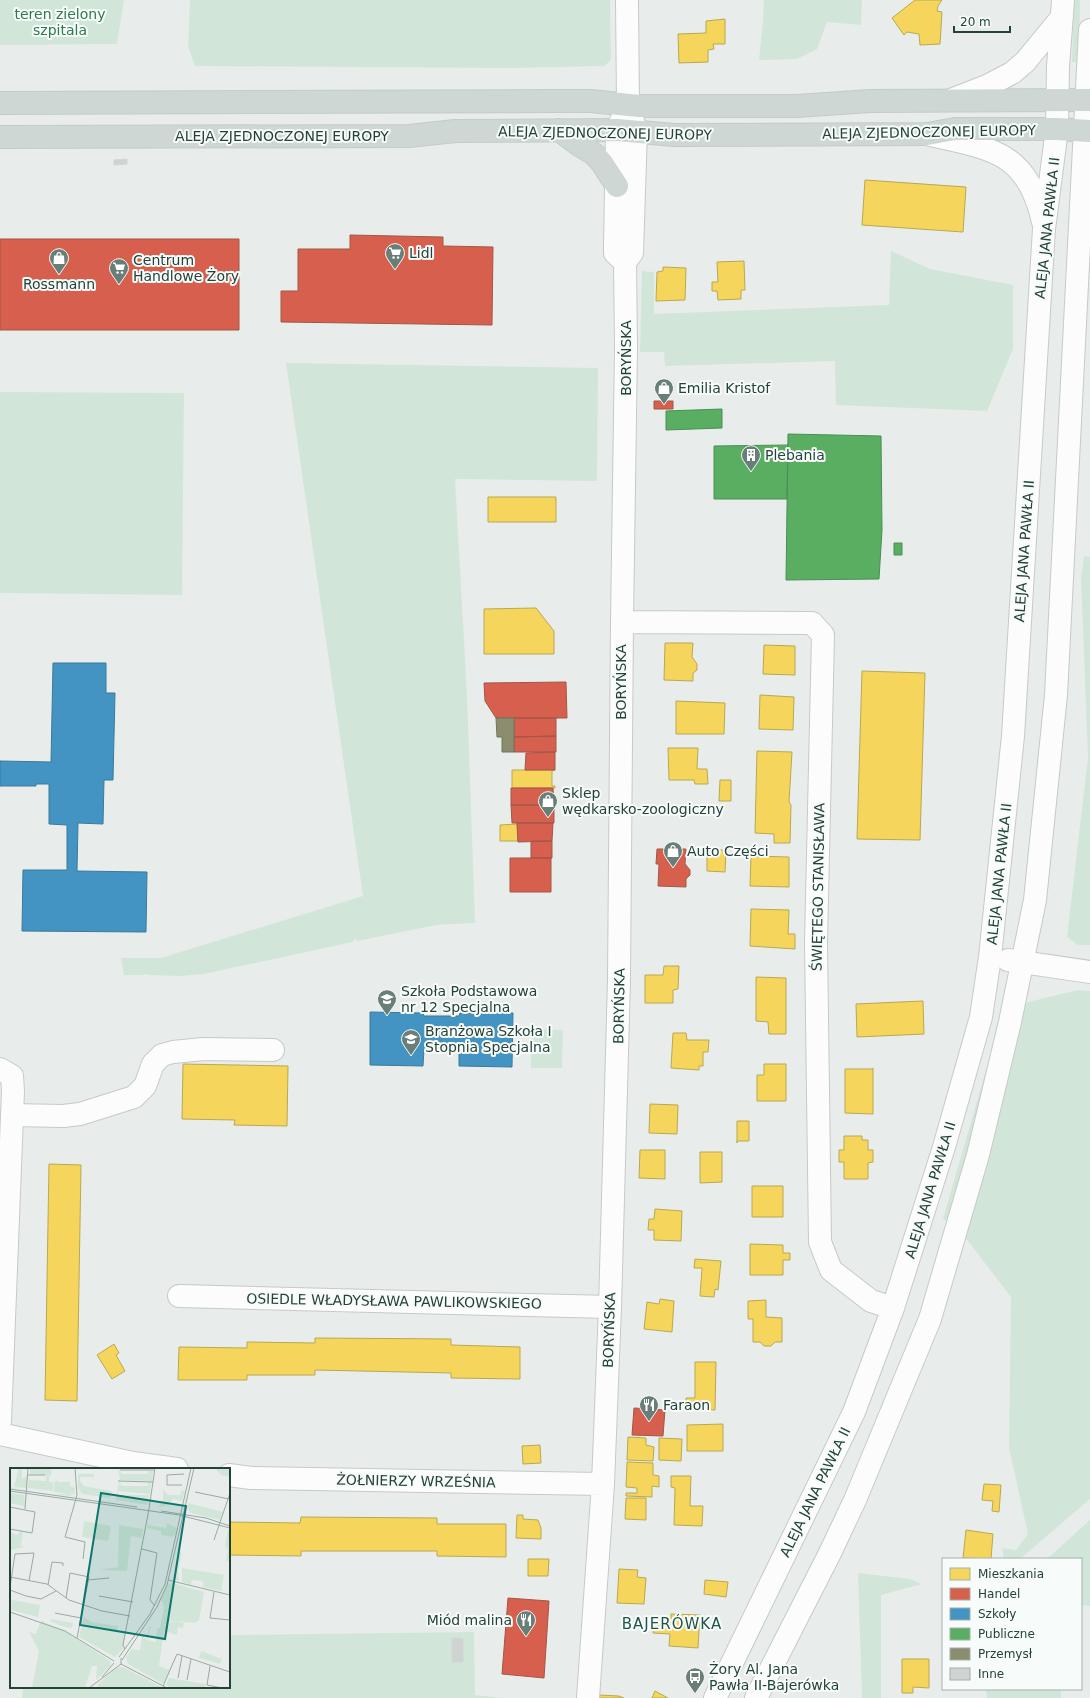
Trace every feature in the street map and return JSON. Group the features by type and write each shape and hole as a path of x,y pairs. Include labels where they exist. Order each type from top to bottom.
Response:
{"main road":[{"name":"ALEJA ZJEDNOCZONEJ EUROPY","path":"0,103 559,101 628,105 797,106 870,101 1089,100"},
{"name":"ALEJA ZJEDNOCZONEJ EUROPY","path":"0,137 409,136 455,131 559,130 626,131 674,135 927,134 955,129 1057,129 1088,131"},
{"path":"559,130 579,146 594,154 617,186"}],"street":[{"path":"626,131 632,253 625,262 615,253 617,186 626,131 628,105 627,0"},
{"path":"950,100 988,86 1012,73 1025,62 1062,8"},
{"name":"ALEJA JANA PAWŁA II","path":"715,1698 854,1412 892,1308 944,1147 981,1017 990,957 1013,736 1044,229 1057,129 1062,8"},
{"path":"756,1698 829,1556 855,1500 930,1319 978,1155 1010,1022 1034,900 1056,695 1076,310 1088,131 1090,30"},
{"path":"927,134 985,148 1009,159 1024,176 1033,193 1044,229"},
{"path":"1076,310 1090,248"},
{"name":"BORYŃSKA","path":"588,1698 603,1484 620,980 622,622 626,313 625,262"},
{"name":"ŚWIĘTEGO STANISŁAWA","path":"622,622 812,623 823,635 816,942 820,1242 831,1270 871,1301 892,1308"},
{"path":"990,957 1090,972"},
{"path":"12,1115 62,1116 80,1114 134,1097 145,1086 153,1064 162,1055 173,1052 203,1049 273,1050"},
{"path":"0,1070 12,1076 12,1115 0,1421"},
{"name":"OSIEDLE WŁADYSŁAWA PAWLIKOWSKIEGO","path":"178,1296 610,1307"},
{"path":"0,1434 133,1464 168,1468"},
{"name":"ŻOŁNIERZY WRZEŚNIA","path":"230,1475 251,1478 603,1484"}],"green space":[{"name":"teren zielony szpitala","path":"0,0 124,0 117,44 0,45"},
{"path":"190,0 610,0 611,60 604,66 511,68 195,66 188,47"},
{"path":"764,0 862,0 861,25 827,22 817,49 797,59 759,60"},
{"path":"1074,0 1080,0 1079,62 1072,62"},
{"path":"891,251 930,269 1013,285 1013,349 987,411 836,405 835,361 665,366 664,352 640,352 642,271 654,272 654,314 889,305"},
{"path":"286,363 598,368 597,481 455,479 467,694 475,923 436,925 357,941 356,939 353,940 353,942 204,974 181,976 147,974 124,975 121,958 161,958 363,896"},
{"path":"0,392 184,393 182,595 0,593"},
{"path":"1084,556 1090,557 1090,945 1078,945 1067,937 1088,758 1081,578"},
{"path":"1078,990 1090,991 1090,1499 1021,1558 1004,1558 1002,1548 1016,1550 1028,1534 1009,1448 1011,1297 958,1228 943,1219 1004,1008"},
{"path":"532,1029 563,1030 562,1068 531,1068"},
{"path":"1090,1520 1090,1606 1082,1605 1082,1558 1048,1558"},
{"path":"858,1573 910,1579 922,1584 881,1595 881,1698 862,1698"},
{"path":"474,1632 475,1695 502,1698 22,1698 23,1688 230,1688 230,1635"},
{"path":"986,1690 1061,1690 1061,1698 987,1698"}],"building: Mieszkania":[{"path":"915,0 942,0 937,11 942,12 940,44 920,45 919,34 907,32 904,35 892,18"},
{"path":"725,19 725,44 713,44 714,49 708,50 708,62 679,63 678,34 706,33 706,21"},
{"path":"865,180 966,187 963,232 862,225"},
{"path":"744,261 745,290 741,290 741,299 718,300 717,291 712,291 712,282 718,282 717,262"},
{"path":"663,267 686,268 685,300 656,301 657,272 663,271"},
{"path":"488,497 556,497 556,522 488,522"},
{"path":"536,608 554,631 554,654 484,654 484,609"},
{"path":"665,643 693,643 692,657 697,664 697,670 693,673 693,681 664,680"},
{"path":"764,645 795,646 795,675 763,674"},
{"path":"862,671 925,673 920,840 857,839"},
{"path":"760,695 794,697 793,730 759,729"},
{"path":"676,701 725,703 724,734 676,734"},
{"path":"668,748 698,748 697,769 707,769 708,784 695,784 694,780 669,780"},
{"path":"757,751 792,752 789,802 791,805 790,843 774,843 774,834 755,833"},
{"path":"512,770 555,770 552,771 552,786 555,786 555,788 512,788"},
{"path":"720,780 731,780 731,801 719,801"},
{"path":"517,824 518,841 500,841 500,825"},
{"path":"707,850 726,850 725,872 707,871"},
{"path":"751,856 789,857 789,887 750,886"},
{"path":"751,909 789,910 788,934 795,934 795,949 750,946"},
{"path":"664,966 679,966 678,989 673,990 673,1003 645,1003 645,975 663,975"},
{"path":"756,977 786,978 786,1034 769,1034 768,1022 756,1021"},
{"path":"923,1001 924,1034 857,1037 856,1004"},
{"path":"673,1033 686,1033 687,1040 709,1040 708,1052 703,1052 703,1066 699,1066 699,1070 671,1068"},
{"path":"183,1064 288,1066 287,1126 234,1125 235,1120 182,1119"},
{"path":"764,1064 786,1064 786,1101 757,1101 757,1075 764,1075"},
{"path":"873,1068 873,1114 845,1113 845,1069"},
{"path":"650,1104 678,1105 677,1134 649,1133"},
{"path":"737,1121 749,1121 749,1141 737,1141"},
{"path":"844,1136 862,1136 862,1140 868,1140 868,1150 873,1150 873,1162 868,1163 868,1179 844,1179 844,1162 839,1162 839,1150 844,1150"},
{"path":"640,1150 665,1150 665,1179 639,1178"},
{"path":"700,1152 722,1152 722,1182 700,1183"},
{"path":"49,1164 81,1165 77,1401 45,1400"},
{"path":"752,1186 783,1186 783,1217 752,1217"},
{"path":"655,1209 682,1211 681,1241 654,1240 654,1230 648,1230 649,1219 654,1219"},
{"path":"750,1244 783,1245 783,1253 790,1253 790,1260 783,1260 783,1275 750,1275"},
{"path":"695,1259 721,1261 718,1290 715,1289 714,1297 700,1296 702,1268 694,1268"},
{"path":"660,1299 674,1301 672,1332 644,1329 647,1302 659,1304"},
{"path":"766,1300 766,1317 782,1318 782,1342 775,1342 771,1346 764,1346 760,1342 753,1342 753,1319 748,1319 748,1301"},
{"path":"315,1338 451,1339 451,1345 520,1347 520,1379 451,1378 451,1373 315,1370 315,1375 247,1375 247,1380 178,1380 179,1347 247,1348 247,1342 315,1343"},
{"path":"114,1344 119,1353 116,1355 125,1371 112,1379 97,1355"},
{"path":"695,1362 716,1362 715,1410 703,1409 703,1407 686,1407 686,1398 695,1398"},
{"path":"723,1424 723,1451 687,1451 687,1425"},
{"path":"628,1437 646,1438 646,1445 654,1447 653,1461 627,1460"},
{"path":"659,1438 682,1439 681,1461 659,1460"},
{"path":"540,1445 541,1463 523,1464 522,1446"},
{"path":"627,1462 653,1463 653,1475 659,1476 659,1487 652,1486 652,1497 626,1496 626,1493 637,1493 637,1488 626,1487"},
{"path":"671,1476 691,1476 690,1506 703,1506 702,1526 674,1525 675,1488 671,1487"},
{"path":"984,1484 1001,1485 999,1512 992,1511 993,1501 982,1500"},
{"path":"626,1498 646,1498 646,1520 625,1519"},
{"path":"517,1515 523,1515 523,1519 538,1520 541,1528 541,1539 516,1538"},
{"path":"301,1517 437,1518 437,1524 506,1524 506,1557 437,1556 437,1551 301,1551 301,1556 230,1555 230,1522 300,1523"},
{"path":"966,1530 993,1534 991,1558 963,1558"},
{"path":"528,1559 549,1559 548,1576 528,1576"},
{"path":"619,1569 638,1570 637,1577 646,1578 644,1604 617,1603"},
{"path":"705,1580 728,1582 726,1597 704,1594"},
{"path":"671,1614 700,1615 698,1648 669,1646 670,1634 653,1633 654,1618 671,1619"},
{"path":"902,1659 929,1659 929,1688 913,1687 913,1693 902,1693"},
{"path":"655,1691 668,1698 652,1698"},
{"path":"599,1695 619,1696 624,1698 599,1698"}],"building: Handel":[{"name":"Lidl","path":"350,235 443,237 443,246 493,247 492,325 281,322 281,291 298,291 298,249 350,249"},
{"name":"Centrum Handlowe Żory","path":"0,239 239,239 239,330 0,330"},
{"name":"Emilia Kristof","path":"654,401 673,401 673,409 654,409"},
{"path":"566,682 567,718 496,718 485,701 484,683"},
{"path":"514,718 556,718 556,736 514,737"},
{"path":"556,736 556,752 514,752 514,737"},
{"path":"555,752 555,770 525,770 526,753"},
{"path":"511,788 553,788 554,805 511,805"},
{"path":"511,805 554,805 554,823 512,823"},
{"path":"517,823 553,823 552,841 518,842"},
{"path":"531,841 552,841 552,858 531,858"},
{"name":"Auto Części","path":"657,849 686,849 685,864 690,870 690,875 686,879 686,887 658,886 659,864 656,864"},
{"path":"510,858 551,858 551,892 510,892"},
{"name":"Faraon","path":"634,1408 665,1410 663,1436 632,1435"},
{"name":"Miód malina","path":"508,1598 549,1601 544,1678 502,1674"}],"building: Szkoły":[{"path":"53,663 106,663 106,693 115,693 113,780 104,780 103,824 78,823 77,871 147,872 146,932 22,931 23,870 67,870 67,825 49,824 49,784 36,784 36,786 0,786 0,761 51,762"},
{"path":"370,1012 423,1013 424,1016 459,1016 460,1013 513,1013 512,1067 459,1066 459,1049 424,1049 423,1066 370,1065"}],"building: Publiczne":[{"path":"722,409 722,428 666,430 666,411"},
{"path":"788,434 881,436 882,530 879,579 786,580"},
{"name":"Plebania","path":"788,445 787,499 714,499 714,446"},
{"path":"894,543 902,543 902,555 894,555"}],"building: Przemysł":[{"path":"496,718 514,718 514,752 502,752 502,737 497,737"}],"building: Inne":[{"path":"127,159 127,164 114,165 114,160"},
{"path":"452,1638 463,1639 463,1662 452,1662"}],"place":[{"name":"Lidl","path":"395,270"},
{"name":"Rossmann","path":"59,275"},
{"name":"Centrum Handlowe Żory","path":"119,285"},
{"name":"Emilia Kristof","path":"664,405"},
{"name":"Plebania","path":"751,472"},
{"name":"Sklep wędkarsko-zoologiczny","path":"548,818"},
{"name":"Auto Części","path":"673,868"},
{"name":"Szkoła Podstawowa nr 12 Specjalna","path":"387,1016"},
{"name":"Branżowa Szkoła I Stopnia Specjalna","path":"411,1056"},
{"name":"Faraon","path":"649,1422"},
{"name":"Miód malina","path":"526,1637"},
{"name":"Żory Al. Jana Pawła II-Bajerówka","path":"695,1694"}],"district":[{"name":"BAJERÓWKA","path":"672,1624"}]}
